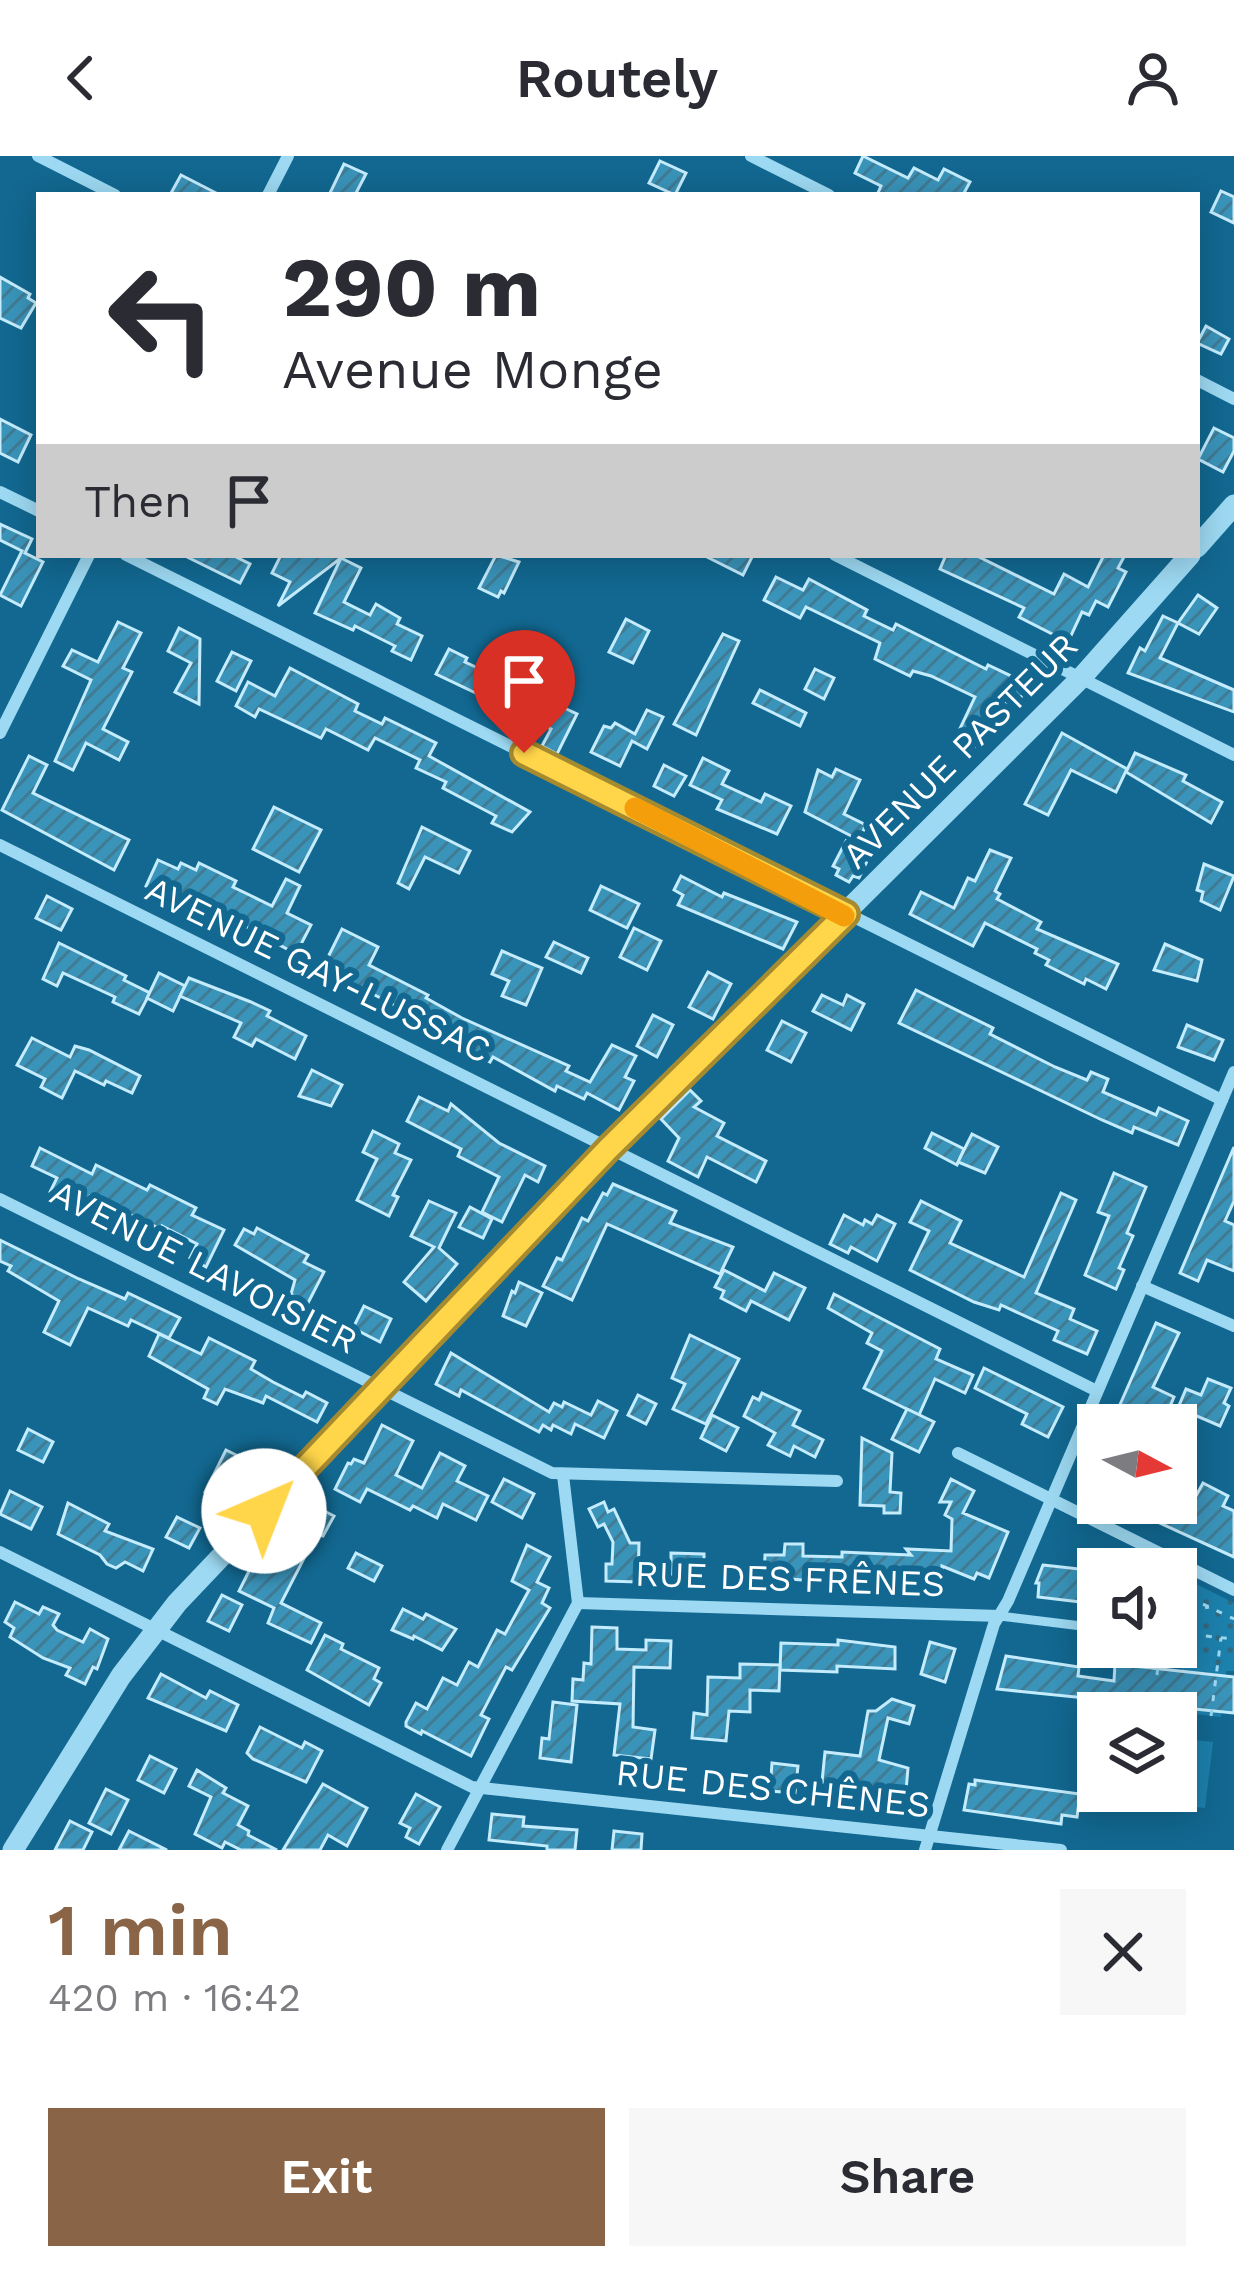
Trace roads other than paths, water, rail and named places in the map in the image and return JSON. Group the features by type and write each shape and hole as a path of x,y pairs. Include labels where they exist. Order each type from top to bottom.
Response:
{"street":[{"path":"38,156 109,192"},
{"path":"269,192 287,156"},
{"path":"751,156 823,192"},
{"path":"1200,382 1234,399"},
{"path":"0,492 36,510"},
{"path":"1200,544 1234,505"},
{"path":"0,733 88,558"},
{"path":"132,558 1222,1100"},
{"path":"841,558 1234,755"},
{"name":"AVENUE PASTEUR","path":"13,1850 155,1629 608,1149 1082,678 1187,558"},
{"name":"AVENUE GAY-LUSSAC","path":"0,845 1097,1391"},
{"path":"925,1850 1000,1616 1232,1079"},
{"name":"AVENUE LAVOISIER","path":"0,1199 552,1473 563,1474"},
{"path":"1142,1286 1234,1326"},
{"path":"958,1454 1234,1591"},
{"path":"447,1850 578,1603 563,1474 837,1481"},
{"path":"0,1552 479,1789"},
{"name":"RUE DES FRÊNES","path":"578,1603 1000,1616"},
{"name":"RUE DES CHÊNES","path":"479,1789 1061,1850"}],"lane":[{"path":"1000,1616 1077,1625"}]}
